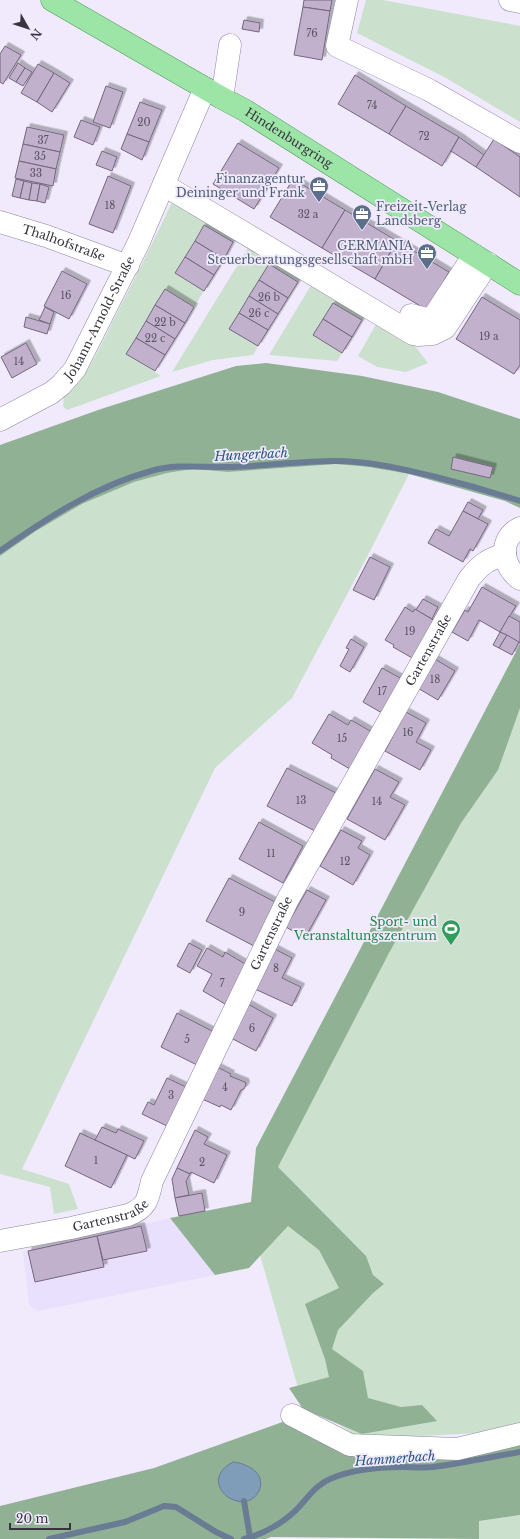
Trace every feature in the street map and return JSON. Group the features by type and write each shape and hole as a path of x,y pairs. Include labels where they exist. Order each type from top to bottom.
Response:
{"main road":[{"name":"Hindenburgring","path":"52,0 246,111 520,284"}],"street":[{"path":"347,0 337,46 429,90 520,142"},
{"path":"510,0 520,2"},
{"name":"Johann-Arnold-Straße","path":"0,420 50,393 60,385 74,369 128,266 164,185 213,93 230,45"},
{"path":"164,185 413,334 433,334 445,328 481,259"},
{"name":"Thalhofstraße","path":"0,222 46,236 128,266"},
{"path":"411,315 426,319 434,316 481,259"},
{"path":"520,528 511,536 506,545 504,554 507,564 512,572 520,579"},
{"name":"Gartenstraße","path":"0,1241 71,1228 128,1215 146,1204 152,1181 288,899 470,579 478,568 487,560 504,554"},
{"path":"292,1415 350,1445 457,1449 520,1434"}],"shaded area":[{"path":"170,1218 215,1275 38,1311 31,1307 29,1303 23,1252"}],"green space":[{"path":"366,0 383,0 520,26 520,122 446,78 357,33"},
{"path":"174,198 237,236 233,242 204,225 175,273 204,291 194,307 165,289 126,354 161,376 67,410 63,406 64,396 86,373"},
{"path":"248,248 302,276 298,282 269,264 229,329 258,346 253,355 213,360 172,372"},
{"path":"313,282 366,314 362,320 333,303 313,335 342,353 337,361 269,355"},
{"path":"378,321 414,345 428,363 406,372 377,367 358,356"},
{"path":"266,363 362,376 438,392 520,419 520,508 505,501 409,474 369,467 336,464 228,472 193,469 167,473 134,482 82,504 36,531 0,556 0,445 101,409 236,366"},
{"path":"336,464 369,467 409,474 292,698 215,768 22,1169 69,1184 78,1209 54,1214 50,1187 0,1174 0,556 36,531 82,504 134,482 167,473 193,469 228,472"},
{"path":"520,644 520,708 498,770 461,823 389,953 278,1167 366,1256 373,1275 384,1284 373,1293 338,1330 332,1349 363,1371 368,1398 401,1407 422,1405 437,1421 362,1434 303,1409 289,1388 329,1377 325,1359 305,1304 339,1288 319,1250 288,1226 249,1268 215,1275 170,1218 251,1202 256,1148"},
{"name":"Sport- und Veranstaltungszentrum","path":"520,683 520,1431 359,1439 300,1395 254,1234 269,1168"},
{"path":"288,1420 349,1450 520,1440 520,1515 479,1521 479,1539 271,1537 266,1539 0,1539 0,1506 154,1468"},
{"path":"520,1515 520,1539 479,1539 479,1521"}],"water":[{"path":"233,1462 249,1467 258,1475 261,1485 259,1491 252,1499 243,1502 234,1500 226,1495 220,1488 218,1479 222,1470"}],"building":[{"path":"304,0 332,0 330,11 303,7"},
{"path":"303,7 330,11 322,60 294,55"},
{"path":"244,20 260,23 259,32 242,29"},
{"path":"5,46 21,55 3,84 0,82 0,54"},
{"path":"18,63 25,68 16,82 9,78"},
{"path":"38,64 54,73 37,102 21,93"},
{"path":"25,68 32,72 23,86 16,82"},
{"path":"54,73 70,83 52,112 37,102"},
{"path":"355,75 406,106 389,134 338,104"},
{"path":"106,86 123,92 110,128 93,122"},
{"path":"140,102 162,110 149,142 127,134"},
{"path":"406,106 459,137 442,166 389,134"},
{"path":"81,120 100,127 93,145 74,137"},
{"path":"27,127 64,135 60,152 23,144"},
{"path":"127,134 149,142 142,160 121,149"},
{"path":"459,137 484,155 476,167 451,151"},
{"path":"494,139 520,157 520,197 476,167"},
{"path":"238,143 279,168 254,209 213,184"},
{"path":"23,144 60,152 56,169 19,161"},
{"path":"102,151 117,157 112,171 96,165"},
{"path":"19,161 56,169 53,186 15,178"},
{"path":"108,176 131,186 113,233 89,224"},
{"path":"16,179 24,181 20,198 12,196"},
{"path":"293,179 345,210 322,248 270,217"},
{"path":"24,181 32,183 29,200 20,198"},
{"path":"32,183 40,184 37,201 29,200"},
{"path":"40,184 49,187 45,203 37,201"},
{"path":"345,210 397,241 375,279 322,248"},
{"path":"204,225 233,242 224,259 195,241"},
{"path":"195,241 224,259 214,275 185,257"},
{"path":"397,241 449,272 427,310 375,279"},
{"path":"185,257 214,275 204,291 175,273"},
{"path":"269,264 298,282 288,298 259,280"},
{"path":"62,271 87,284 69,319 44,306"},
{"path":"259,280 288,298 278,314 249,296"},
{"path":"165,289 194,307 185,323 155,305"},
{"path":"249,296 278,314 268,330 239,313"},
{"path":"482,297 520,320 520,365 514,374 456,339"},
{"path":"333,303 362,320 352,337 323,319"},
{"path":"155,305 185,323 175,339 146,321"},
{"path":"45,307 54,312 50,324 39,320"},
{"path":"239,313 268,330 258,346 229,329"},
{"path":"26,317 50,324 47,334 24,327"},
{"path":"323,319 352,337 342,353 313,335"},
{"path":"146,321 175,339 165,355 136,338"},
{"path":"136,338 165,355 155,371 126,354"},
{"path":"26,343 37,364 12,378 1,357"},
{"path":"453,457 493,467 490,478 451,469"},
{"path":"468,502 483,510 478,519 463,511"},
{"path":"463,511 488,524 473,551 470,549 463,562 428,543 436,529 449,536"},
{"path":"370,557 390,567 374,600 353,590"},
{"path":"482,587 516,606 500,632 479,620 468,641 452,632 465,610 468,612"},
{"path":"423,599 438,607 432,619 416,610"},
{"path":"405,607 413,612 415,609 435,621 414,659 393,647 394,645 385,640"},
{"path":"509,616 520,622 520,643 500,632"},
{"path":"500,632 507,635 499,648 493,645"},
{"path":"507,635 519,642 512,655 499,648"},
{"path":"351,639 364,647 350,672 340,666 349,649 346,648"},
{"path":"433,658 455,671 438,700 416,687"},
{"path":"382,668 402,679 382,713 363,702"},
{"path":"406,712 426,723 416,742 431,750 420,770 385,751"},
{"path":"329,714 348,725 351,720 372,732 350,769 331,758 332,755 312,743"},
{"path":"287,768 336,793 315,831 267,806"},
{"path":"375,769 399,782 390,797 405,805 385,840 347,819"},
{"path":"259,822 303,846 283,883 239,859"},
{"path":"341,830 362,841 358,848 370,855 353,885 320,866"},
{"path":"229,878 277,903 254,946 206,921"},
{"path":"307,890 326,900 305,938 286,927"},
{"path":"189,943 202,950 190,973 177,966"},
{"path":"207,948 223,957 225,952 247,965 225,1004 203,991 212,974 197,966"},
{"path":"275,949 292,958 282,978 301,987 292,1006 255,989"},
{"path":"248,1004 273,1018 256,1051 231,1038"},
{"path":"177,1013 214,1032 197,1065 161,1047"},
{"path":"215,1066 231,1074 230,1076 245,1082 246,1085 244,1089 241,1090 231,1110 200,1098"},
{"path":"167,1078 186,1087 167,1126 142,1114 148,1102 154,1105"},
{"path":"102,1127 116,1133 118,1129 144,1141 135,1159 95,1140"},
{"path":"195,1130 208,1137 204,1144 227,1155 214,1183 191,1172 190,1174 177,1168"},
{"path":"80,1133 127,1155 111,1188 65,1166"},
{"path":"177,1168 190,1174 186,1181 189,1195 175,1198 172,1179"},
{"path":"202,1193 205,1211 179,1216 175,1198"},
{"path":"141,1226 147,1251 103,1260 97,1236"},
{"path":"97,1236 104,1267 35,1282 28,1251"}],"waterway":[{"name":"Hungerbach","path":"0,551 54,515 91,494 131,477 171,467 232,467 322,461 360,462 399,468 436,477 520,501"},
{"name":"Hammerbach","path":"244,1539 274,1527 299,1507 313,1491 325,1481 347,1473 374,1468 433,1467 520,1452"},
{"path":"244,1501 250,1537"},
{"name":"Hammerbach","path":"49,1539 125,1522 164,1506 176,1507 216,1532 231,1539"}],"place":[{"name":"Finanzagentur Deininger und Frank","path":"319,203"},
{"name":"Freizeit-Verlag Landsberg","path":"362,231"},
{"name":"GERMANIA Steuerberatungsgesellschaft mbH","path":"427,270"},
{"name":"Sport- und Veranstaltungszentrum","path":"451,946"}]}
